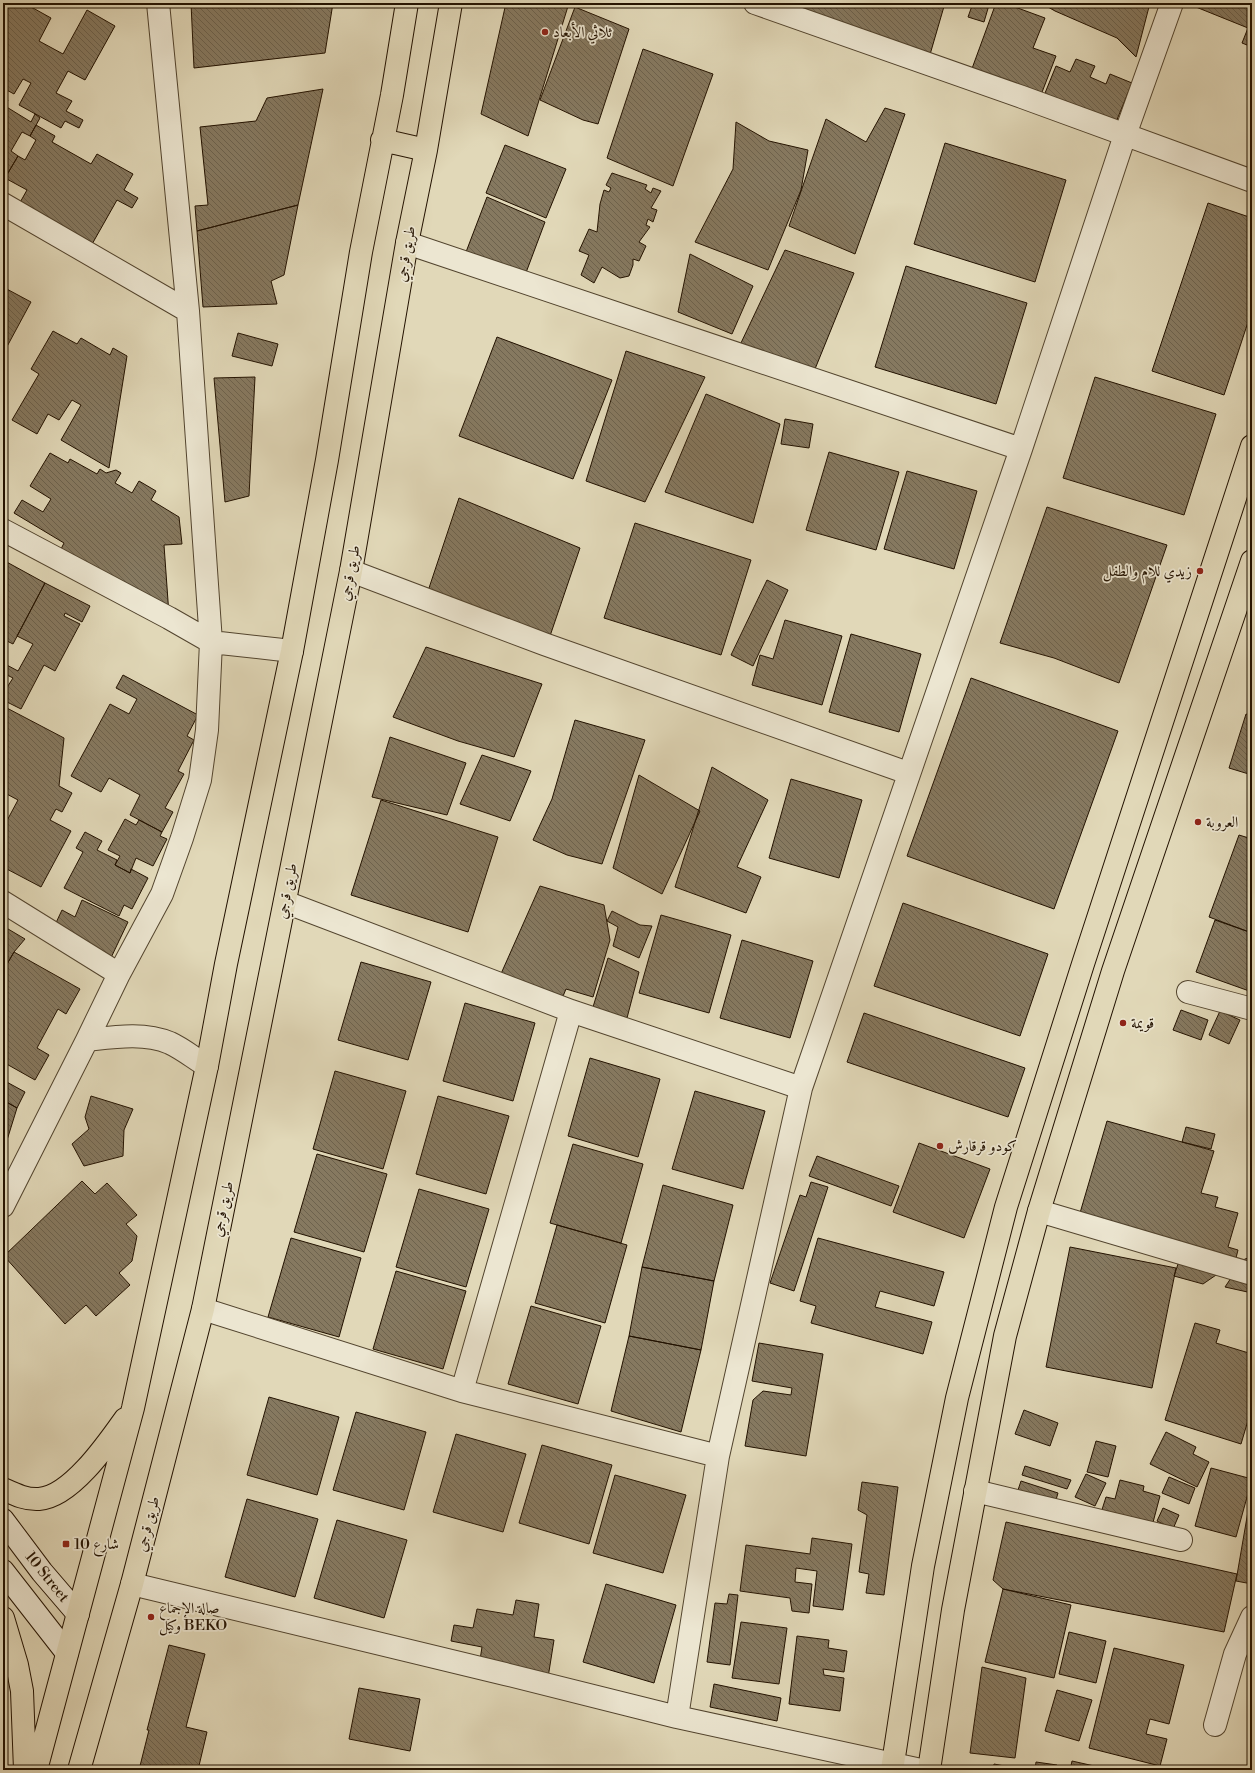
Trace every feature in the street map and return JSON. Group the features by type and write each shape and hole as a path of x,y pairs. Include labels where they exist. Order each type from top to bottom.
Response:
{"main road":[{"path":"36,1770 133,1408 207,1066 228,956 292,651 361,252 392,95 407,3"},
{"name":"طريق قرجي","path":"79,1770 132,1584 203,1309 285,902 316,738 351,571 407,243 426,150 451,3"},
{"path":"382,140 426,150"},
{"path":"893,1766 923,1566 956,1398 1006,1207 1083,964 1252,446"},
{"path":"929,1770 953,1610 1005,1336 1039,1211 1113,971 1252,561"},
{"path":"3,1489 22,1497 40,1499 55,1493 78,1478 101,1452 133,1408"},
{"path":"3,1618 17,1665 22,1691 25,1770"}],"street":[{"path":"3,1206 119,974 162,894 182,838 200,780 207,730 211,642 188,311 158,3"},
{"path":"755,3 1022,97 1252,181"},
{"path":"676,1717 718,1456 800,1088 1021,449 1125,135 1172,3"},
{"path":"3,204 188,311"},
{"path":"407,243 1021,449"},
{"path":"3,530 169,618 211,642 292,651"},
{"path":"351,571 544,644 908,773"},
{"path":"3,902 119,974"},
{"path":"285,902 571,1011 800,1088"},
{"path":"1188,992 1252,1009"},
{"path":"462,1391 571,1011"},
{"path":"87,1040 109,1037 146,1036 170,1043 207,1066"},
{"path":"1039,1211 1252,1274"},
{"path":"203,1309 462,1391 718,1456"},
{"path":"976,1491 1181,1540"},
{"name":"10 Street","path":"3,1520 42,1572 78,1614"},
{"name":"10 Street","path":"3,1571 67,1653"},
{"path":"132,1584 676,1717 893,1766 921,1770"},
{"path":"1215,1725 1235,1654 1252,1617"}],"building":[{"path":"8,3 16,6 18,3 24,3 51,18 39,41 63,54 87,10 115,26 85,80 68,71 56,93 72,101 66,111 83,120 79,128 65,121 61,128 19,105 31,83 23,79 14,94 3,88 3,12"},
{"path":"191,3 333,3 325,53 194,68"},
{"path":"506,3 569,3 528,136 481,114"},
{"path":"805,3 945,3 929,58 802,14"},
{"path":"973,3 984,3 989,5 984,22 968,17"},
{"path":"996,3 1004,3 1045,18 1033,48 1056,56 1039,100 970,74"},
{"path":"1041,3 1150,3 1136,57 1117,38 1055,11"},
{"path":"1186,3 1252,3 1252,47 1242,43 1248,28"},
{"path":"575,7 629,29 598,124 583,120 540,100"},
{"path":"643,49 713,74 673,186 607,158"},
{"path":"1076,59 1095,66 1090,77 1106,84 1110,74 1132,83 1114,127 1043,98 1056,66 1070,72"},
{"path":"323,89 298,205 197,231 195,206 208,205 200,127 256,121 267,98"},
{"path":"3,97 8,100 5,106 31,122 35,114 40,118 30,136 22,132 11,151 18,156 5,178 3,176"},
{"path":"885,108 905,114 855,254 789,226 826,119 866,142"},
{"path":"736,122 769,141 808,150 801,190 768,270 695,242 733,169"},
{"path":"36,125 55,136 52,142 91,164 97,154 133,174 124,190 138,198 132,208 117,200 91,246 18,206 27,190 5,178 18,156 25,160 36,140 30,136"},
{"path":"945,143 1066,180 1035,282 914,244"},
{"path":"505,145 566,169 546,218 486,193"},
{"path":"612,173 647,185 645,189 651,193 653,188 661,191 651,208 657,210 653,222 648,219 646,225 650,227 639,242 646,246 639,261 633,259 633,265 629,276 620,278 602,267 594,283 581,275 589,255 579,251 589,229 597,232 600,204 604,190 609,192 611,188 606,185"},
{"path":"487,197 545,222 524,278 466,252"},
{"path":"1208,203 1252,218 1252,310 1224,395 1152,371"},
{"path":"298,205 284,275 271,281 277,304 203,307 197,231"},
{"path":"785,250 854,273 815,369 740,345"},
{"path":"690,254 753,286 732,334 678,312"},
{"path":"906,266 1027,303 996,404 875,367"},
{"path":"3,287 31,302 3,354"},
{"path":"53,331 77,344 81,338 110,355 113,348 127,356 109,468 61,440 81,405 72,400 59,420 48,414 37,434 12,420 39,374 31,369"},
{"path":"238,333 278,344 272,366 232,356"},
{"path":"497,337 612,380 573,479 459,436"},
{"path":"626,351 705,377 645,502 586,481"},
{"path":"255,377 249,496 225,502 214,378"},
{"path":"1095,377 1216,414 1184,515 1063,478"},
{"path":"706,394 780,424 753,523 665,492"},
{"path":"785,419 813,424 809,448 781,444"},
{"path":"829,452 899,472 876,550 806,530"},
{"path":"50,453 68,463 70,459 97,474 100,469 106,473 116,470 121,473 115,483 132,493 139,481 156,491 151,500 179,517 182,544 164,545 169,615 61,549 64,543 14,513 22,500 43,512 51,499 30,486"},
{"path":"907,471 977,491 954,569 884,549"},
{"path":"459,498 580,548 550,636 428,591"},
{"path":"1047,507 1167,545 1119,683 1054,658 1000,643"},
{"path":"635,523 751,560 721,655 604,618"},
{"path":"3,560 45,583 13,644 3,639"},
{"path":"767,580 788,590 753,666 731,655"},
{"path":"45,583 90,606 82,622 65,613 64,616 80,624 55,671 44,665 21,709 3,700 3,687 6,689 13,678 3,673 3,663 18,671 33,644 17,636"},
{"path":"785,620 842,636 822,705 752,685 760,655 773,659"},
{"path":"851,634 921,654 899,732 829,712"},
{"path":"426,647 542,684 514,757 458,741 393,717"},
{"path":"123,675 198,715 187,736 194,740 178,771 184,774 165,808 173,812 162,832 130,815 140,795 109,778 101,792 71,776 110,704 129,714 137,699 116,688"},
{"path":"971,678 1118,731 1054,909 907,856"},
{"path":"3,706 64,738 59,786 72,793 62,812 56,809 50,820 71,831 41,887 3,867 3,828 18,800 3,792"},
{"path":"1246,714 1252,716 1252,775 1229,768"},
{"path":"575,720 645,740 602,864 567,855 533,840 552,799"},
{"path":"390,737 466,763 447,815 372,797"},
{"path":"482,755 531,771 510,821 460,804"},
{"path":"712,767 768,800 737,867 761,877 746,913 675,887"},
{"path":"639,775 700,811 662,894 613,868"},
{"path":"791,779 862,800 839,878 769,858"},
{"path":"381,800 498,837 468,932 351,895"},
{"path":"125,819 136,825 139,820 162,832 160,836 167,839 153,866 136,858 130,873 115,865 120,856 108,850"},
{"path":"85,832 102,841 97,850 117,860 115,865 130,873 131,869 148,878 132,909 124,905 119,916 64,888 83,852 76,848"},
{"path":"1239,835 1252,839 1252,933 1209,917"},
{"path":"540,886 604,905 610,940 593,997 566,989 561,1001 500,976"},
{"path":"82,900 128,922 108,964 54,927 62,910 75,917"},
{"path":"903,903 1048,954 1020,1036 874,986"},
{"path":"612,911 640,925 652,926 639,958 613,946 618,927 607,921"},
{"path":"661,915 731,935 709,1013 639,993"},
{"path":"1215,920 1252,933 1252,992 1196,972"},
{"path":"3,926 25,939 14,952 3,971"},
{"path":"742,940 813,961 790,1038 720,1018"},
{"path":"14,952 80,989 66,1014 58,1009 37,1048 49,1055 35,1080 3,1062 3,971"},
{"path":"608,958 639,972 627,1018 593,1007"},
{"path":"361,962 431,982 408,1060 338,1040"},
{"path":"465,1003 535,1023 513,1101 443,1081"},
{"path":"1181,1010 1208,1020 1201,1040 1173,1030"},
{"path":"1220,1011 1240,1020 1229,1044 1209,1035"},
{"path":"864,1013 1025,1068 1008,1117 847,1062"},
{"path":"590,1058 660,1079 638,1157 568,1136"},
{"path":"335,1071 406,1091 383,1169 313,1149"},
{"path":"3,1080 25,1092 17,1108 3,1100"},
{"path":"695,1091 765,1111 743,1189 672,1169"},
{"path":"91,1096 133,1109 124,1130 123,1156 84,1166 72,1144 89,1129 85,1117"},
{"path":"438,1096 509,1116 486,1194 416,1174"},
{"path":"3,1100 17,1108 3,1153"},
{"path":"1107,1121 1214,1151 1201,1193 1218,1197 1215,1207 1238,1213 1228,1247 1238,1250 1235,1262 1203,1284 1174,1276 1179,1261 1075,1230"},
{"path":"1186,1127 1215,1134 1211,1149 1182,1142"},
{"path":"919,1143 990,1169 964,1238 893,1212"},
{"path":"573,1144 643,1164 621,1243 550,1223"},
{"path":"317,1154 387,1174 364,1252 294,1232"},
{"path":"817,1156 899,1186 891,1206 809,1176"},
{"path":"82,1181 95,1194 107,1183 137,1215 126,1224 137,1236 132,1261 119,1273 130,1285 96,1316 86,1305 65,1324 4,1256"},
{"path":"811,1182 828,1187 794,1291 770,1283 800,1195 806,1197"},
{"path":"663,1185 733,1205 714,1281 642,1267"},
{"path":"419,1189 489,1209 466,1287 396,1267"},
{"path":"557,1225 627,1245 605,1323 535,1303"},
{"path":"291,1238 361,1258 339,1337 268,1317"},
{"path":"818,1238 944,1272 934,1306 880,1291 875,1307 932,1322 923,1354 811,1323 816,1306 800,1301"},
{"path":"1070,1247 1176,1268 1152,1388 1046,1367"},
{"path":"1252,1256 1252,1293 1225,1287 1243,1260"},
{"path":"642,1267 714,1281 701,1350 629,1336"},
{"path":"396,1271 466,1291 443,1369 373,1349"},
{"path":"531,1306 601,1326 578,1404 508,1384"},
{"path":"1195,1323 1220,1330 1216,1343 1252,1354 1252,1407 1241,1444 1165,1420"},
{"path":"629,1336 701,1350 681,1432 611,1411"},
{"path":"759,1343 823,1354 806,1456 745,1446 753,1400 763,1391 791,1395 792,1388 752,1381"},
{"path":"269,1397 339,1417 317,1495 247,1475"},
{"path":"1024,1410 1058,1423 1050,1446 1015,1434"},
{"path":"356,1412 426,1432 404,1510 333,1490"},
{"path":"1166,1432 1196,1447 1193,1454 1209,1462 1197,1487 1150,1464"},
{"path":"456,1434 526,1454 503,1532 433,1512"},
{"path":"1096,1441 1116,1446 1108,1477 1087,1472"},
{"path":"542,1445 612,1465 589,1544 519,1523"},
{"path":"1025,1466 1071,1480 1067,1489 1022,1475"},
{"path":"1211,1468 1252,1479 1236,1537 1195,1526"},
{"path":"1086,1474 1106,1483 1095,1506 1075,1497"},
{"path":"615,1475 686,1495 663,1573 593,1553"},
{"path":"1169,1477 1195,1488 1189,1504 1162,1493"},
{"path":"1120,1480 1144,1486 1143,1491 1160,1496 1151,1530 1100,1516 1106,1497 1115,1499"},
{"path":"1021,1481 1058,1493 1051,1517 1013,1505"},
{"path":"862,1482 898,1487 884,1595 866,1593 869,1574 859,1572 867,1515 858,1510"},
{"path":"1252,1488 1252,1584 1236,1581"},
{"path":"247,1499 318,1519 295,1597 225,1577"},
{"path":"1163,1508 1179,1515 1173,1529 1157,1521"},
{"path":"337,1520 407,1540 384,1618 314,1598"},
{"path":"1006,1522 1237,1574 1224,1632 1003,1589 993,1580"},
{"path":"812,1538 852,1544 843,1610 813,1606 817,1571 796,1568 795,1582 812,1584 809,1613 792,1611 790,1598 740,1591 746,1545 810,1554"},
{"path":"606,1584 676,1605 654,1683 583,1662"},
{"path":"1003,1589 1071,1605 1054,1678 985,1662"},
{"path":"729,1594 738,1595 730,1665 707,1662 715,1603 727,1604"},
{"path":"516,1600 539,1604 534,1637 554,1640 547,1684 478,1673 482,1647 451,1641 454,1625 473,1628 477,1609 513,1615"},
{"path":"741,1622 787,1628 779,1684 732,1678"},
{"path":"1069,1632 1106,1641 1096,1683 1059,1674"},
{"path":"797,1636 829,1640 828,1648 847,1651 844,1672 823,1669 824,1675 844,1678 840,1711 789,1704"},
{"path":"169,1645 205,1654 186,1727 207,1732 198,1770 139,1770 149,1730 147,1730"},
{"path":"1114,1648 1184,1665 1169,1724 1150,1719 1146,1734 1167,1739 1160,1766 1089,1748"},
{"path":"982,1667 1026,1678 1015,1758 970,1753"},
{"path":"714,1684 781,1698 777,1721 710,1707"},
{"path":"359,1688 420,1699 410,1751 349,1739"},
{"path":"1057,1690 1092,1700 1079,1741 1045,1731"},
{"path":"1072,1761 1112,1770 1070,1770"},
{"path":"1036,1762 1057,1765 1056,1770 1035,1770"},
{"path":"994,1764 1015,1768 1015,1770 993,1770"}],"place":[{"name":"ثلاثي الأبعاد","path":"545,32"},
{"name":"زيدي للام والطفل","path":"1200,571"},
{"name":"العروبة","path":"1198,822"},
{"name":"قويمة","path":"1123,1023"},
{"name":"كودو قرقارش","path":"940,1146"},
{"name":"شارع 10","path":"66,1544"},
{"name":"صالة الإجماع وكيل BEKO","path":"151,1617"}]}
